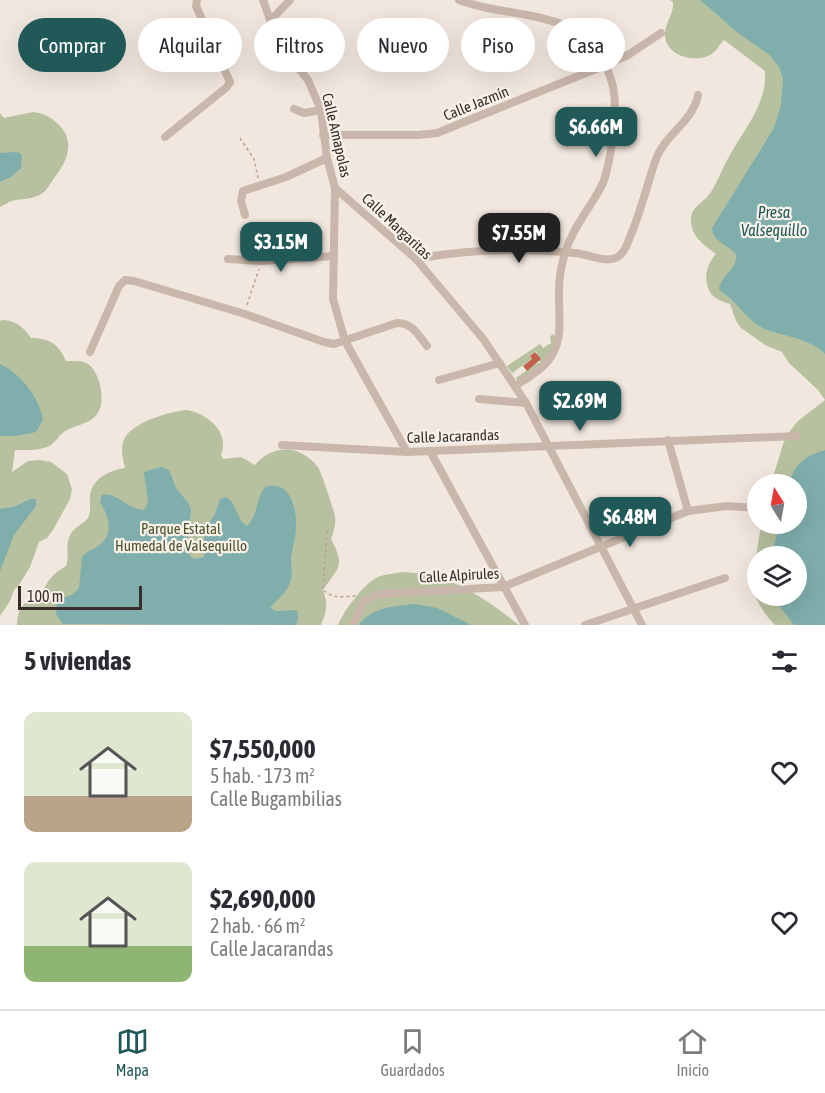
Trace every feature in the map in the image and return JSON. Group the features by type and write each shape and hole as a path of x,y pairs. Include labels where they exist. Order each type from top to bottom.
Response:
{"street":[{"path":"165,137 227,87 230,82 230,77 196,6 197,0"},
{"name":"Calle Amapolas","path":"263,0 269,18"},
{"path":"273,18 290,0"},
{"path":"459,0 486,8 547,19"},
{"name":"Calle Jazmín","path":"625,56 661,33"},
{"name":"Calle Amapolas","path":"302,72 308,80 321,110 327,158 335,188 333,299 345,341 407,452"},
{"name":"Calle Jazmín","path":"323,135 437,133 589,72"},
{"path":"515,386 541,368 549,359 560,332 559,288 565,252 577,225 604,180 610,156 616,106 613,83 609,72"},
{"path":"416,259 445,253 480,250 565,252 587,254 609,260 616,259 622,254 638,218 662,147 692,113 698,95"},
{"path":"294,109 304,113 321,110"},
{"path":"245,215 241,201 243,191 286,177 327,158"},
{"name":"Calle Margaritas","path":"335,188 416,259 465,315 500,363 526,403 642,625"},
{"path":"228,259 262,261 334,256"},
{"path":"90,352 119,286 125,280 245,314 334,344 404,322 427,346"},
{"path":"439,380 500,363"},
{"path":"479,399 526,403"},
{"name":"Calle Jacarandas","path":"282,445 407,452 796,436"},
{"path":"668,440 688,511"},
{"path":"430,451 525,625"},
{"name":"Calle Alpirules","path":"372,596 393,592 503,587 688,511 727,506 747,507"},
{"path":"585,625 725,578"},
{"path":"353,625 363,602 372,596"}],"path":[{"path":"240,138 254,159 260,184"},
{"path":"245,314 262,261"},
{"path":"327,531 323,589 333,597 372,596"}],"green space":[{"name":"Presa Valsequillo","path":"670,0 825,0 825,400 818,390 789,363 782,352 765,345 741,328 730,304 712,295 707,285 707,273 716,254 695,235 691,224 692,214 711,192 754,115 765,83 765,71 724,40 713,53 701,58 687,57 674,51 666,40 665,33 673,2"},
{"path":"33,112 49,117 63,130 68,143 66,157 60,170 44,192 33,198 10,201 0,207 0,113 4,118"},
{"path":"0,321 19,325 31,338 53,343 66,361 80,361 88,364 98,379 101,406 96,416 88,422 68,429 50,446 35,450 15,450 12,472 28,461 51,462 67,474 72,489 70,499 53,530 47,538 39,542 30,567 0,616"},
{"path":"554,334 555,346 540,369 519,383 516,378 540,363 536,351 530,356 532,359 512,373 507,366 540,344 543,348 551,343 550,336"},
{"path":"825,400 825,625 775,625 760,606 807,606 807,546 758,546 760,534 807,534 807,474 774,474 789,432 798,421"},
{"name":"Parque Estatal Humedal de Valsequillo","path":"187,410 202,415 215,425 222,439 223,459 241,457 255,465 270,453 287,450 304,454 318,467 335,516 335,528 331,539 339,561 336,571 323,590 326,607 321,625 17,625 19,613 24,605 42,594 51,577 66,566 69,538 73,531 88,518 90,495 95,484 108,473 125,468 122,447 128,434 151,419"},
{"path":"401,572 435,577 464,588 519,625 338,625 349,606 366,585 380,576"}],"water":[{"name":"Presa Valsequillo","path":"700,0 825,0 825,354 805,341 765,329 719,290 722,280 736,260 736,254 715,237 712,228 774,128 781,105 783,80 780,69 770,55 738,33"},
{"path":"15,152 22,156 21,168 11,177 0,182 0,153"},
{"path":"0,364 22,380 38,403 43,420 36,432 0,436"},
{"path":"825,450 825,625 794,625 780,606 807,606 807,546 774,546 777,534 807,534 807,474 793,474 802,461"},
{"path":"161,467 169,470 176,488 189,504 191,510 187,548 191,557 195,559 204,557 204,531 215,514 220,499 225,497 229,499 240,519 247,526 251,522 265,487 281,487 286,491 293,504 296,519 291,577 286,590 270,608 276,611 297,610 296,625 63,624 56,614 57,600 72,595 79,588 82,557 102,543 108,533 107,518 100,502 102,495 107,494 144,510 148,503 144,472"},
{"path":"36,499 36,506 14,535 0,571 0,509 13,507"},
{"path":"415,604 437,608 471,625 359,625 370,614 377,611"}],"building":[{"path":"535,352 541,359 527,371 523,366 532,359 530,356"}]}
